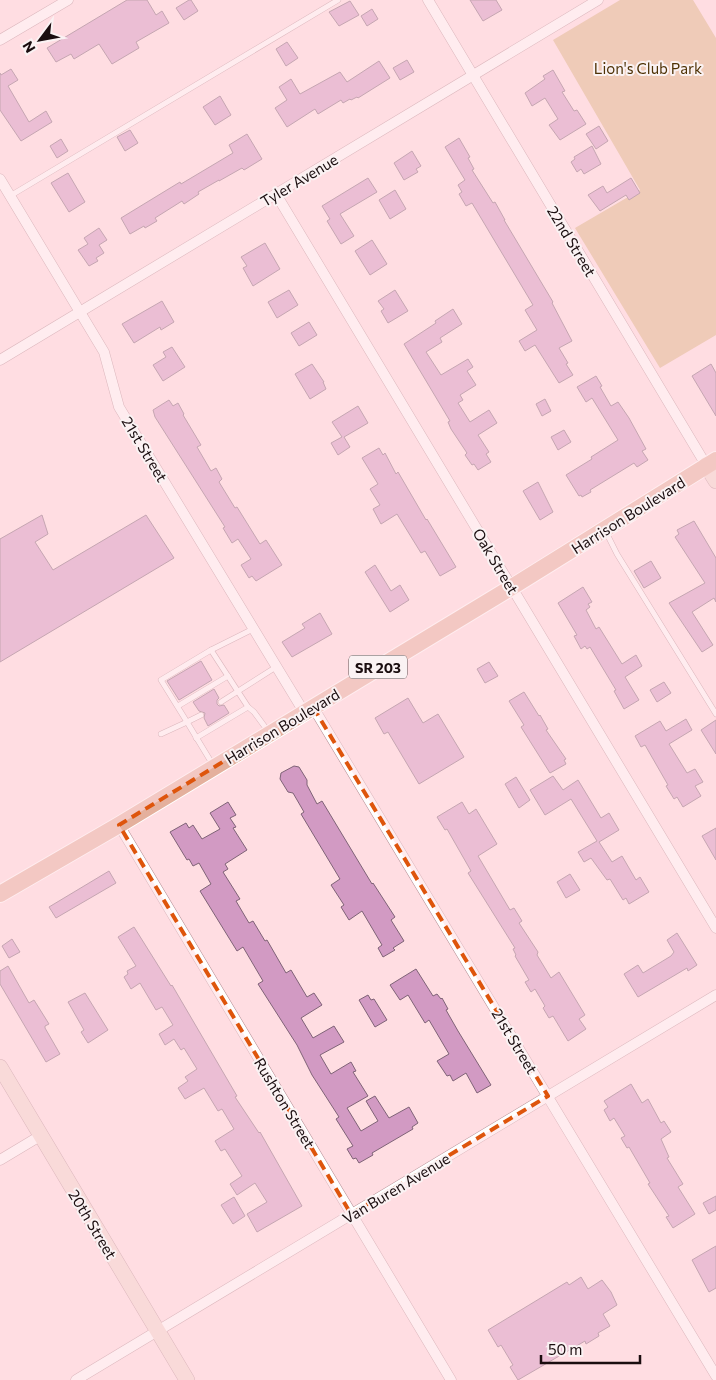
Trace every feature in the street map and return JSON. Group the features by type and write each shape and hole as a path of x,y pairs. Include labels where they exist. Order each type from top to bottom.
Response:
{"main road":[{"name":"22nd Street","path":"711,463 716,482"},
{"name":"Harrison Boulevard","path":"0,894 119,825 512,587 711,463"},
{"name":"20th Street","path":"0,1067 187,1380"}],"street":[{"path":"0,40 68,0"},
{"name":"22nd Street","path":"428,0 711,463"},
{"name":"Tyler Avenue","path":"0,360 598,0"},
{"name":"21st Street","path":"0,179 104,352 119,406 276,667 308,709 548,1096 716,1376"},
{"name":"Oak Street","path":"276,194 716,928"},
{"name":"Rushton Street","path":"119,825 451,1380"},
{"name":"Van Buren Avenue","path":"76,1380 716,996"},
{"path":"0,1160 40,1136"}],"lane":[{"path":"10,196 338,0"},
{"path":"605,529 618,554 716,714"},
{"path":"214,767 161,680 211,650 253,629"},
{"path":"211,650 248,707 254,712 269,733"},
{"path":"221,702 276,667"},
{"path":"178,706 228,676"},
{"path":"196,738 248,707"},
{"path":"161,734 201,715"}],"highlighted area":[{"path":"313,707 548,1096 351,1214 119,825"}],"green space":[{"name":"Lion's Club Park","path":"620,0 693,0 716,38 716,335 660,368 575,228 640,190 553,40"}],"building":[{"path":"127,0 147,0 156,15 162,11 169,23 136,42 139,48 112,64 99,44 74,59 71,54 56,62 47,48"},
{"path":"191,0 198,11 184,20 176,8"},
{"path":"470,0 496,0 502,10 483,21"},
{"path":"350,1 359,15 339,26 329,12"},
{"path":"372,9 378,19 367,26 361,16"},
{"path":"287,42 298,58 286,66 276,49"},
{"path":"407,60 414,72 400,80 393,68"},
{"path":"379,61 390,78 358,98 350,99 343,103 341,100 318,114 315,109 287,127 275,108 287,100 279,87 291,79 300,94 340,72 347,82"},
{"path":"11,69 18,80 8,86 29,122 46,111 52,122 21,141 0,110 0,73 1,75"},
{"path":"553,70 565,91 562,92 574,111 577,110 586,124 560,140 549,125 558,119 545,98 532,106 525,93 545,79 543,76"},
{"path":"220,96 231,115 215,125 203,107"},
{"path":"599,126 608,141 596,149 586,134"},
{"path":"130,130 138,143 125,151 117,137"},
{"path":"247,134 262,159 244,170 242,168 198,192 199,194 184,204 182,201 155,218 157,221 130,234 121,218 180,182 181,184 233,153 229,145"},
{"path":"459,138 470,157 468,158 474,169 472,170 493,203 495,202 553,302 572,341 559,348 573,375 559,383 535,345 525,351 519,341 537,330 525,310 533,305 472,203 466,206 459,194 462,192 458,185 465,180 445,147"},
{"path":"61,139 68,151 57,158 50,146"},
{"path":"592,146 601,164 584,174 581,169 577,172 571,162 575,159 574,157"},
{"path":"412,151 421,166 416,169 418,172 404,180 394,163"},
{"path":"68,173 85,202 69,212 51,183"},
{"path":"368,178 377,192 340,214 354,236 341,244 327,221 330,219 322,206"},
{"path":"631,178 640,193 629,200 626,195 600,211 588,195 603,186 607,193"},
{"path":"395,190 406,209 390,219 379,200"},
{"path":"99,228 107,240 99,245 104,253 96,258 98,261 89,266 78,250 88,244 84,238"},
{"path":"372,240 387,264 370,275 355,251"},
{"path":"265,243 280,269 253,286 243,268 247,266 241,257"},
{"path":"289,290 298,305 277,318 268,302"},
{"path":"395,290 408,311 388,323 381,311 384,309 378,301"},
{"path":"162,301 174,322 161,330 160,327 134,343 122,324"},
{"path":"453,309 462,324 440,338 442,342 426,352 441,375 468,359 473,367 467,371 476,385 460,395 463,400 458,403 470,422 489,410 497,423 478,435 489,452 486,454 491,462 478,470 465,455 467,453 451,429 448,422 450,421 404,344 436,323 435,321"},
{"path":"309,322 317,335 299,346 291,333"},
{"path":"172,347 185,367 163,381 153,365 166,357 163,352"},
{"path":"312,364 324,382 326,389 310,399 295,374"},
{"path":"711,364 716,373 716,416 692,376"},
{"path":"596,376 611,406 618,402 629,418 646,449 642,451 648,460 637,467 634,463 582,497 581,495 579,496 566,475 618,440 592,398 586,402 577,387"},
{"path":"545,399 551,411 542,416 536,404"},
{"path":"169,400 173,406 178,403 201,445 197,447 211,471 216,468 222,479 219,482 235,508 237,507 260,544 266,540 282,565 256,581 252,576 249,578 241,565 251,559 238,539 232,543 223,528 225,527 155,417 153,410"},
{"path":"358,406 368,423 344,437 350,447 338,455 331,443 342,437 332,422"},
{"path":"564,430 571,442 558,450 551,437"},
{"path":"379,448 383,455 385,453 396,474 398,472 456,567 440,576 425,551 421,553 397,514 381,524 373,509 380,505 370,489 378,484 362,458"},
{"path":"538,482 553,512 540,520 523,491"},
{"path":"42,515 48,534 35,542 53,570 146,515 174,558 0,662 0,539"},
{"path":"694,521 716,558 716,602 714,598 692,612 713,645 702,652 669,603 705,583 675,537 679,534 677,530"},
{"path":"651,561 661,578 644,588 634,571"},
{"path":"375,565 391,591 400,585 409,600 390,612 365,572"},
{"path":"583,587 592,602 588,604 590,607 586,610 596,629 599,627 622,664 636,655 642,666 625,677 639,700 624,709 614,691 616,690 590,647 587,649 585,646 581,649 574,636 577,635 558,603"},
{"path":"320,613 332,634 292,657 282,642 305,628 302,624"},
{"path":"201,661 212,680 179,700 167,681"},
{"path":"489,662 498,676 485,683 477,669"},
{"path":"664,682 671,693 657,702 650,690"},
{"path":"214,689 219,698 217,704 219,706 224,705 229,713 208,726 204,718 205,713 199,711 193,702"},
{"path":"524,692 540,715 548,729 546,730 566,759 564,760 566,764 550,773 521,727 524,725 509,701"},
{"path":"408,698 423,723 438,714 464,757 419,784 388,732 384,734 375,718"},
{"path":"686,719 692,730 669,744 687,773 695,769 703,782 695,786 701,796 683,807 677,797 674,799 666,786 668,785 645,745 641,747 635,736 660,721 666,731"},
{"path":"716,720 716,754 701,730"},
{"path":"294,766 299,767 307,780 307,785 317,804 322,801 372,884 395,917 391,920 404,941 393,948 395,950 383,957 378,948 382,945 362,911 349,920 341,907 344,905 331,885 340,879 301,814 304,812 293,793 288,792 280,779 281,773"},
{"path":"553,776 563,790 578,780 601,818 609,813 619,830 599,842 612,862 622,856 636,880 640,877 649,892 629,904 626,898 623,900 610,879 607,880 591,858 584,862 578,852 597,841 571,799 545,815 530,790"},
{"path":"516,777 530,800 519,808 505,784"},
{"path":"228,802 236,815 230,818 236,827 233,828 247,850 225,864 228,869 223,872 240,899 236,901 249,923 253,921 265,941 267,940 286,973 291,970 307,997 314,993 322,1005 301,1018 313,1038 334,1026 344,1042 320,1055 331,1074 351,1062 356,1071 353,1072 368,1096 347,1108 361,1131 378,1121 366,1101 375,1096 389,1118 409,1107 418,1123 412,1127 413,1129 372,1153 373,1155 359,1163 356,1158 353,1159 347,1149 353,1146 336,1119 339,1117 312,1075 297,1045 258,984 263,981 243,947 237,951 200,891 211,884 199,863 193,866 189,859 187,860 170,832 186,823 189,828 193,825 202,839 220,829 210,813"},
{"path":"462,802 469,814 476,809 497,844 478,856 510,910 514,908 522,921 519,923 538,952 537,955 551,978 559,972 585,1015 579,1019 586,1029 568,1041 553,1016 549,1018 543,1008 545,1006 535,989 531,992 525,982 529,980 515,956 513,949 515,948 468,873 471,871 447,829 445,830 437,817"},
{"path":"716,828 716,860 702,836"},
{"path":"109,871 116,883 56,918 49,907"},
{"path":"570,874 580,890 566,898 557,882"},
{"path":"134,927 172,985 237,1096 235,1097 260,1132 302,1206 257,1232 247,1214 267,1202 255,1183 237,1195 230,1184 242,1176 225,1149 221,1151 215,1141 234,1129 222,1109 218,1111 204,1088 185,1099 178,1088 188,1081 185,1077 197,1069 184,1048 181,1050 174,1039 165,1045 159,1034 173,1025 162,1007 156,1010 140,983 131,989 124,977 128,974 127,971 136,966 118,937"},
{"path":"677,933 697,965 688,971 687,968 638,997 624,974 638,965 643,973 671,956 674,952 667,940"},
{"path":"12,939 20,952 9,958 2,946"},
{"path":"8,966 29,1003 34,1000 49,1024 45,1028 60,1054 46,1062 0,984 0,971"},
{"path":"416,969 433,996 437,994 442,998 448,1009 446,1010 491,1085 477,1093 466,1073 453,1081 450,1075 447,1076 437,1061 449,1054 429,1020 425,1023 408,995 400,1000 390,985"},
{"path":"85,993 108,1030 88,1043 81,1032 84,1030 68,1002"},
{"path":"368,995 371,1000 374,999 387,1020 375,1027 359,1000"},
{"path":"631,1084 642,1103 648,1099 661,1123 664,1121 671,1132 661,1139 669,1157 667,1158 683,1184 678,1187 695,1214 673,1228 666,1217 669,1216 648,1184 650,1183 629,1147 627,1148 621,1138 625,1136 614,1118 610,1121 604,1110 608,1107 604,1101"},
{"path":"716,1196 716,1210 709,1214 703,1203"},
{"path":"234,1197 245,1216 233,1224 221,1205"},
{"path":"716,1246 716,1288 709,1292 692,1260"},
{"path":"581,1277 588,1289 602,1280 611,1292 617,1305 603,1314 610,1326 598,1333 599,1336 586,1344 585,1341 518,1380 510,1367 513,1365 501,1345 498,1347 488,1330 567,1282 569,1285"}]}
